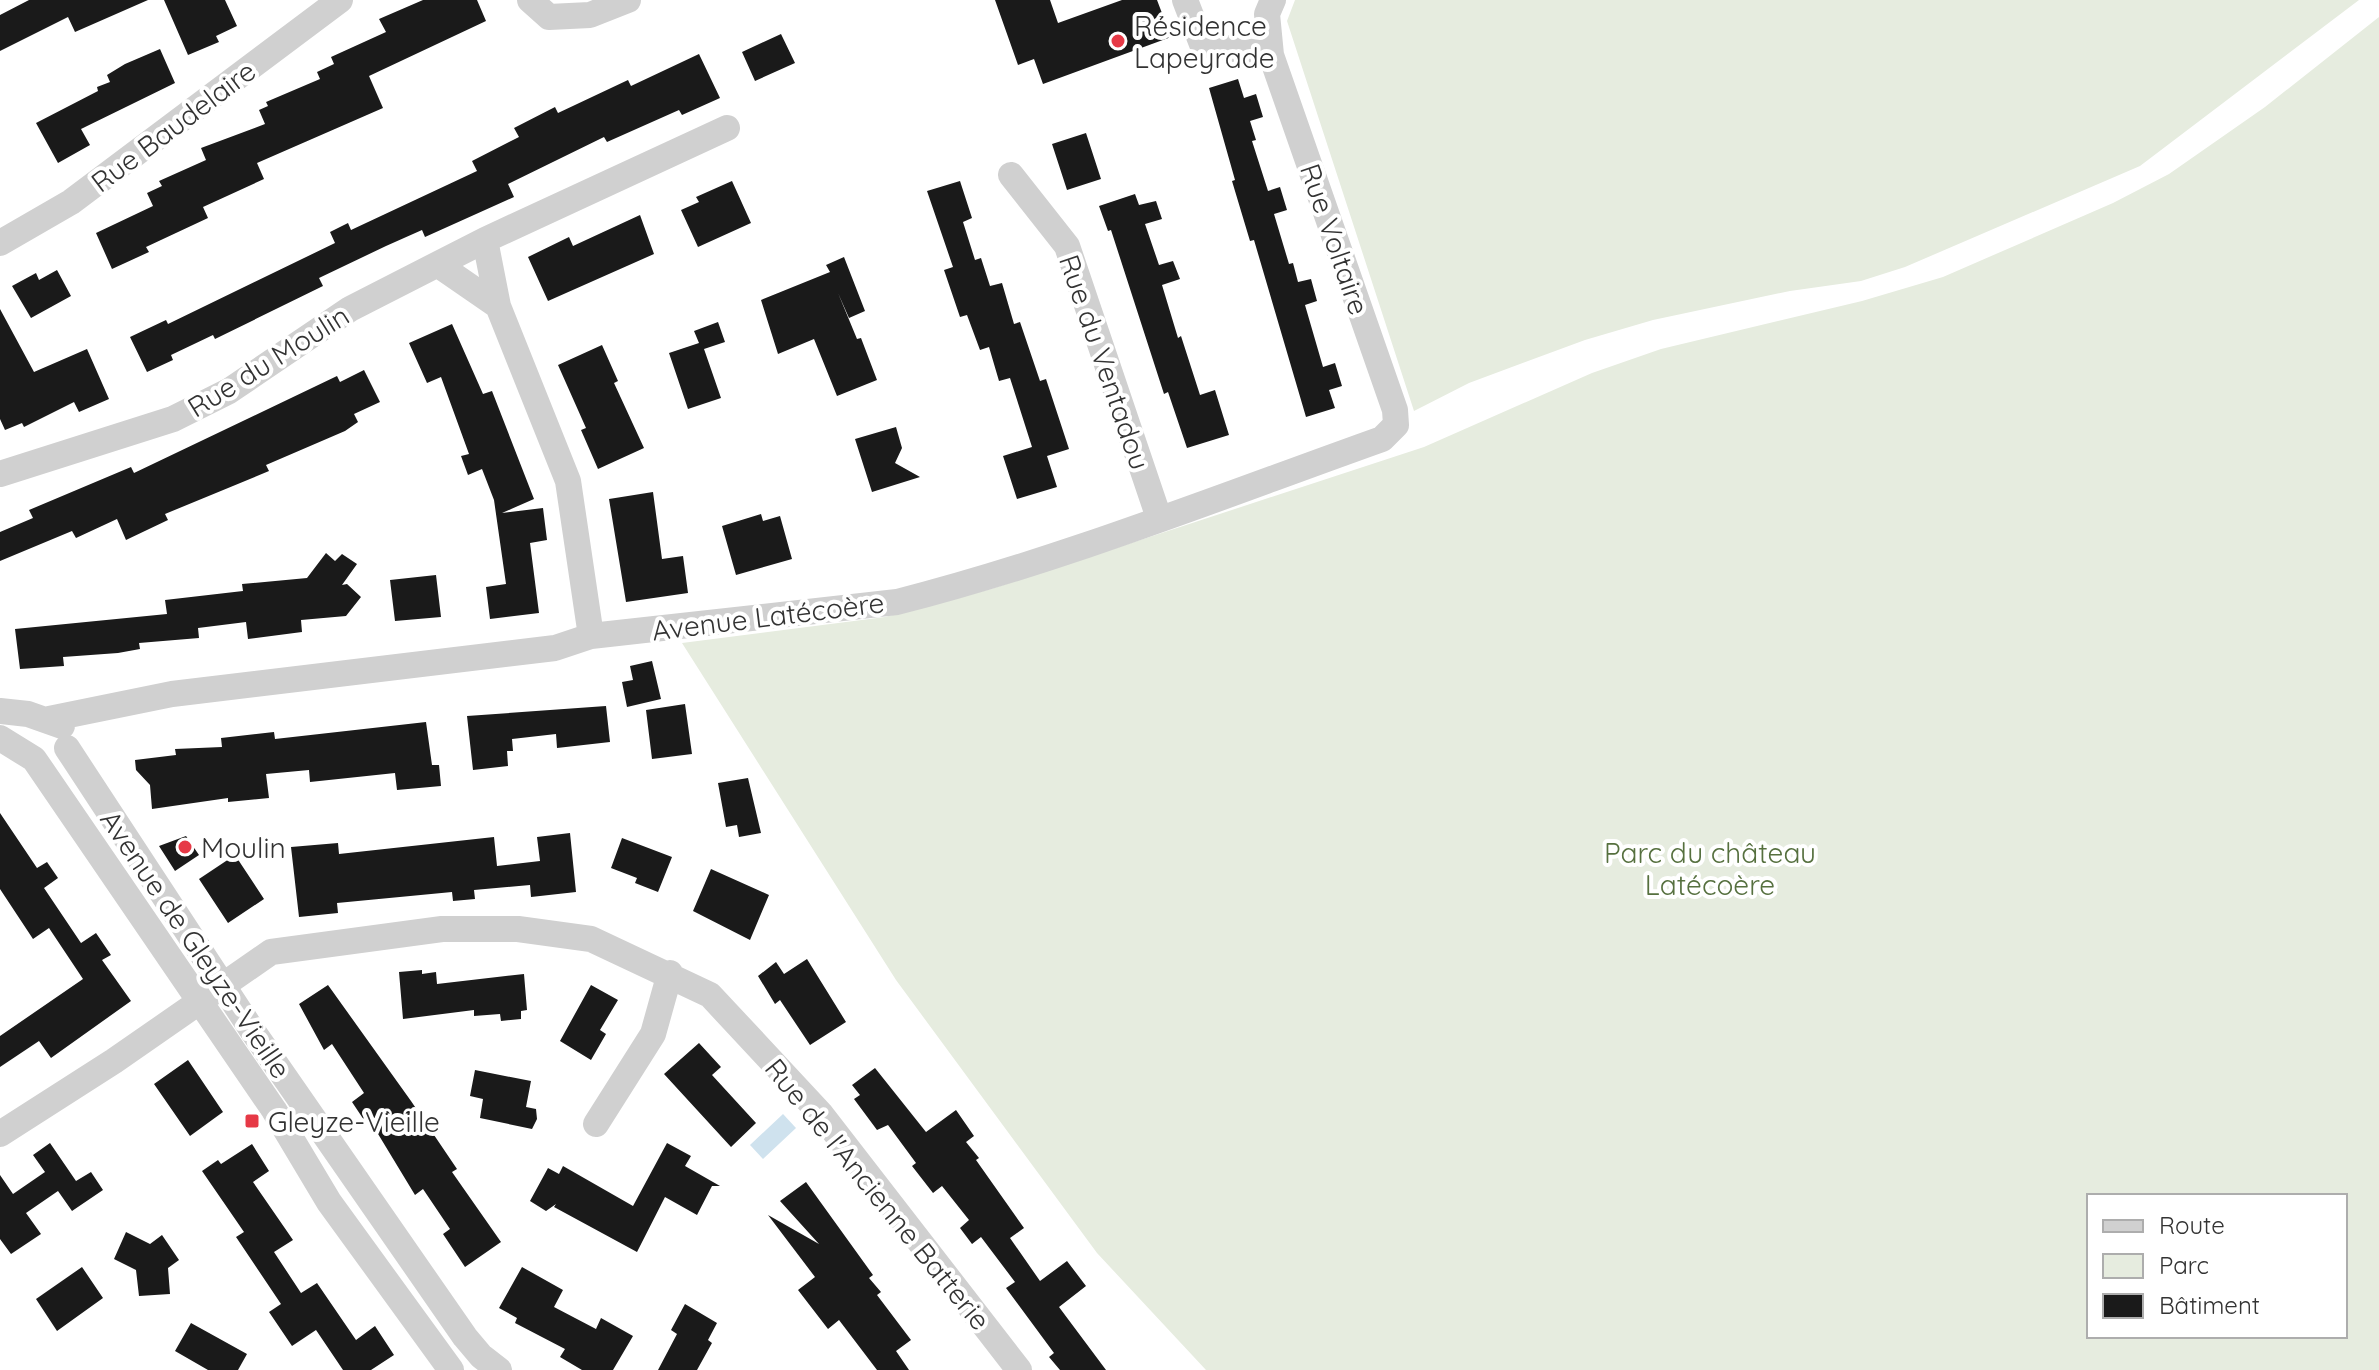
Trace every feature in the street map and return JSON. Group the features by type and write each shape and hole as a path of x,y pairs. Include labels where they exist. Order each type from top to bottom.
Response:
{"street":[{"name":"Rue Baudelaire","path":"0,243 71,202 340,0"},
{"path":"530,0 549,17 590,15 628,0"},
{"path":"1185,0 1202,44 1271,55"},
{"name":"Rue Voltaire","path":"1273,0 1267,14 1271,55 1395,410 1396,425"},
{"name":"Rue du Moulin","path":"0,474 173,419 229,391 350,309 440,266 485,240 727,128"},
{"name":"Rue du Ventadou","path":"1011,175 1067,246 1159,518"},
{"path":"485,240 498,306 568,481 591,636"},
{"path":"440,266 498,306"},
{"name":"Avenue Latécoère","path":"0,711 46,719 172,694 555,648 591,636 897,602 943,590 1159,518 1382,439 1396,425"},
{"name":"Avenue Latécoère","path":"31,756 53,762 114,707"},
{"path":"31,756 27,732 46,719 66,731 67,747"},
{"path":"0,738 31,756"},
{"name":"Avenue de Gleyze-Vieille","path":"67,747 221,983 484,1365"},
{"name":"Avenue de Gleyze-Vieille","path":"31,756 274,1110 329,1202 451,1370"},
{"name":"Rue de l'Ancienne Batterie","path":"0,1134 271,952 442,929 518,929 591,939 670,973 710,995 820,1113 1019,1370"},
{"path":"596,1124 653,1034 670,973"}],"green space":[{"path":"1295,0 2359,0 2140,166 1905,267 1861,281 1790,291 1653,320 1585,340 1469,383 1414,411 1287,21"},
{"name":"Parc du château Latécoère","path":"2379,17 2379,1370 1206,1370 1097,1253 896,980 682,643 885,617 991,589 1424,447 1592,373 1661,349 1862,301 1943,277 2113,203 2169,174 2265,107"}],"water":[{"path":"783,1114 796,1128 763,1159 750,1145"}],"building":[{"path":"29,0 148,0 75,32 68,17 0,51 0,15"},
{"path":"164,0 225,0 237,26 216,36 219,42 188,55"},
{"path":"423,0 477,0 486,21 369,76 383,108 257,163 264,179 203,207 208,218 146,247 149,252 112,269 96,233 153,206 147,193 162,186 159,181 206,160 201,148 265,124 259,110 268,106 266,102 320,79 317,72 334,64 331,57 386,32 379,19"},
{"name":"Résidence Lapeyrade","path":"995,0 1050,0 1058,23 1122,0 1157,0 1171,37 1043,84 1034,59 1018,65"},
{"path":"781,34 795,63 755,81 742,52"},
{"path":"160,49 175,83 81,129 90,145 58,163 36,123 98,91 97,87 110,82 107,75 125,64"},
{"path":"699,54 720,98 682,115 679,110 607,142 604,137 508,184 514,197 425,237 422,230 386,246 319,278 323,286 215,339 213,335 171,355 173,360 147,372 130,337 166,320 168,324 335,243 330,232 348,223 351,230 477,171 472,161 519,137 514,128 555,107 558,113 628,80 631,86"},
{"path":"1238,79 1244,98 1256,94 1263,117 1250,121 1256,140 1252,141 1268,191 1280,187 1287,210 1274,214 1289,264 1293,263 1298,282 1311,279 1317,301 1305,305 1323,367 1335,363 1342,386 1329,390 1335,408 1306,417 1254,240 1250,241 1232,181 1235,180 1209,88"},
{"path":"1086,133 1101,179 1067,190 1052,144"},
{"path":"732,181 751,223 698,247 681,210 699,202 696,197"},
{"path":"960,181 972,218 963,222 975,260 981,258 990,286 1002,283 1014,324 1020,322 1040,381 1046,379 1069,449 1047,456 1057,487 1017,499 1003,456 1032,447 1010,378 999,381 989,347 980,350 967,315 960,317 944,270 953,267 927,191"},
{"path":"1135,194 1139,205 1156,201 1162,219 1145,224 1159,265 1173,261 1180,279 1162,285 1178,338 1181,336 1200,395 1215,390 1229,435 1187,448 1168,392 1164,394 1111,230 1108,231 1099,206"},
{"path":"640,215 654,254 548,301 528,257 569,237 573,246"},
{"path":"844,257 865,311 849,318 838,293 857,339 861,338 877,380 837,396 814,339 778,354 761,300 830,272 826,265"},
{"path":"57,270 71,296 31,318 12,286 36,273 39,280"},
{"path":"0,309 34,372 87,349 109,399 79,412 74,402 24,427 22,423 5,430 0,419"},
{"path":"718,322 725,342 704,349 721,398 688,409 669,353 699,343 694,331"},
{"path":"452,324 483,394 492,391 534,499 502,513 543,508 547,540 530,543 539,613 490,619 486,587 506,584 494,500 482,469 468,475 461,456 469,454 441,377 427,383 409,343"},
{"path":"602,345 618,381 614,383 644,448 598,469 581,430 586,428 558,365"},
{"path":"364,370 380,402 354,414 358,422 345,431 266,465 269,471 165,514 168,520 126,540 117,519 76,538 72,531 0,561 0,532 33,518 29,510 131,467 134,473 337,376 340,382"},
{"path":"896,427 902,448 895,463 920,477 872,492 855,439"},
{"path":"653,492 662,559 683,556 688,593 626,602 609,499"},
{"path":"761,514 763,521 780,516 792,559 736,575 722,526"},
{"path":"326,553 335,561 342,554 357,564 342,585 347,584 361,597 346,616 301,620 302,632 248,639 246,622 198,628 199,638 139,643 140,649 63,657 64,666 20,669 15,629 167,614 165,600 243,591 242,584 307,578"},
{"path":"436,575 441,617 395,621 390,580"},
{"path":"652,661 661,699 627,707 622,682 633,680 630,666"},
{"path":"685,704 692,754 652,759 646,710"},
{"path":"606,706 610,742 557,748 556,734 512,739 513,751 507,751 508,766 473,770 467,716"},
{"path":"426,722 432,765 439,765 441,786 397,790 395,773 310,782 309,770 266,774 269,798 228,802 228,798 152,809 150,785 136,770 135,760 176,755 175,749 222,747 221,738 274,732 275,739"},
{"path":"748,778 761,833 739,837 737,825 726,827 718,783"},
{"path":"0,813 37,868 47,862 58,878 44,888 81,943 96,933 111,955 102,960 131,1001 51,1058 39,1041 0,1067 0,1036 83,979 49,928 33,939 0,889"},
{"path":"570,833 576,892 531,897 530,885 474,890 475,899 453,901 452,892 337,903 338,913 299,917 291,847 338,843 339,854 494,837 497,866 540,861 537,837"},
{"path":"186,836 199,855 175,871 159,846"},
{"path":"622,838 672,857 658,892 635,883 637,878 611,868"},
{"path":"235,855 264,899 228,923 199,879"},
{"path":"711,869 769,895 750,940 693,911"},
{"path":"807,959 846,1022 810,1045 780,1000 775,1004 758,976 776,962 784,974"},
{"path":"422,970 422,974 436,972 437,984 524,974 527,1010 521,1011 521,1019 501,1021 500,1014 474,1016 474,1010 403,1019 399,972"},
{"path":"328,985 457,1169 452,1172 501,1242 465,1267 443,1234 450,1229 423,1189 415,1195 372,1124 368,1126 352,1102 364,1093 332,1044 324,1050 299,1004"},
{"path":"591,985 618,1000 600,1030 606,1034 591,1060 560,1041"},
{"path":"699,1043 721,1067 712,1075 756,1123 731,1147 664,1074"},
{"path":"188,1060 223,1112 190,1136 154,1084"},
{"path":"875,1068 926,1132 956,1110 974,1136 966,1142 979,1158 976,1160 1024,1228 1010,1238 1040,1281 1067,1261 1086,1286 1059,1307 1106,1370 1060,1370 1049,1357 1054,1353 1006,1288 1015,1282 981,1237 972,1244 960,1228 969,1220 942,1186 933,1193 912,1166 916,1163 888,1125 877,1130 854,1099 860,1095 852,1085"},
{"path":"475,1070 531,1081 526,1107 536,1109 537,1119 532,1129 480,1118 483,1099 470,1096"},
{"path":"50,1143 76,1181 91,1172 103,1190 72,1211 58,1191 26,1213 41,1234 11,1254 0,1239 0,1175 13,1194 45,1172 33,1155"},
{"path":"667,1143 691,1156 685,1166 720,1186 712,1186 697,1215 665,1197 637,1252 554,1207 556,1204 546,1211 530,1201 548,1168 559,1174 563,1166 633,1206"},
{"path":"252,1144 269,1171 253,1182 293,1240 274,1252 301,1293 317,1283 356,1340 375,1326 394,1355 371,1370 343,1370 316,1330 292,1346 269,1312 281,1304 236,1237 244,1232 202,1171 218,1160 221,1164"},
{"path":"806,1182 873,1275 869,1278 881,1292 877,1295 911,1340 896,1351 909,1370 877,1370 839,1320 828,1329 798,1290 815,1277 768,1215 819,1244 780,1201"},
{"path":"126,1232 150,1244 162,1235 179,1260 168,1268 170,1294 139,1296 136,1270 114,1259"},
{"path":"82,1267 103,1298 57,1331 36,1299"},
{"path":"522,1267 563,1290 554,1307 596,1329 601,1318 633,1336 613,1370 582,1370 560,1357 565,1349 515,1323 517,1318 499,1308"},
{"path":"685,1304 717,1323 708,1340 712,1343 697,1370 658,1370 677,1334 671,1330"},
{"path":"191,1323 247,1354 238,1370 208,1370 175,1351"}],"place":[{"name":"Résidence Lapeyrade","path":"1118,41"},
{"name":"Moulin","path":"185,847"},
{"name":"Gleyze-Vieille","path":"252,1121"}]}
